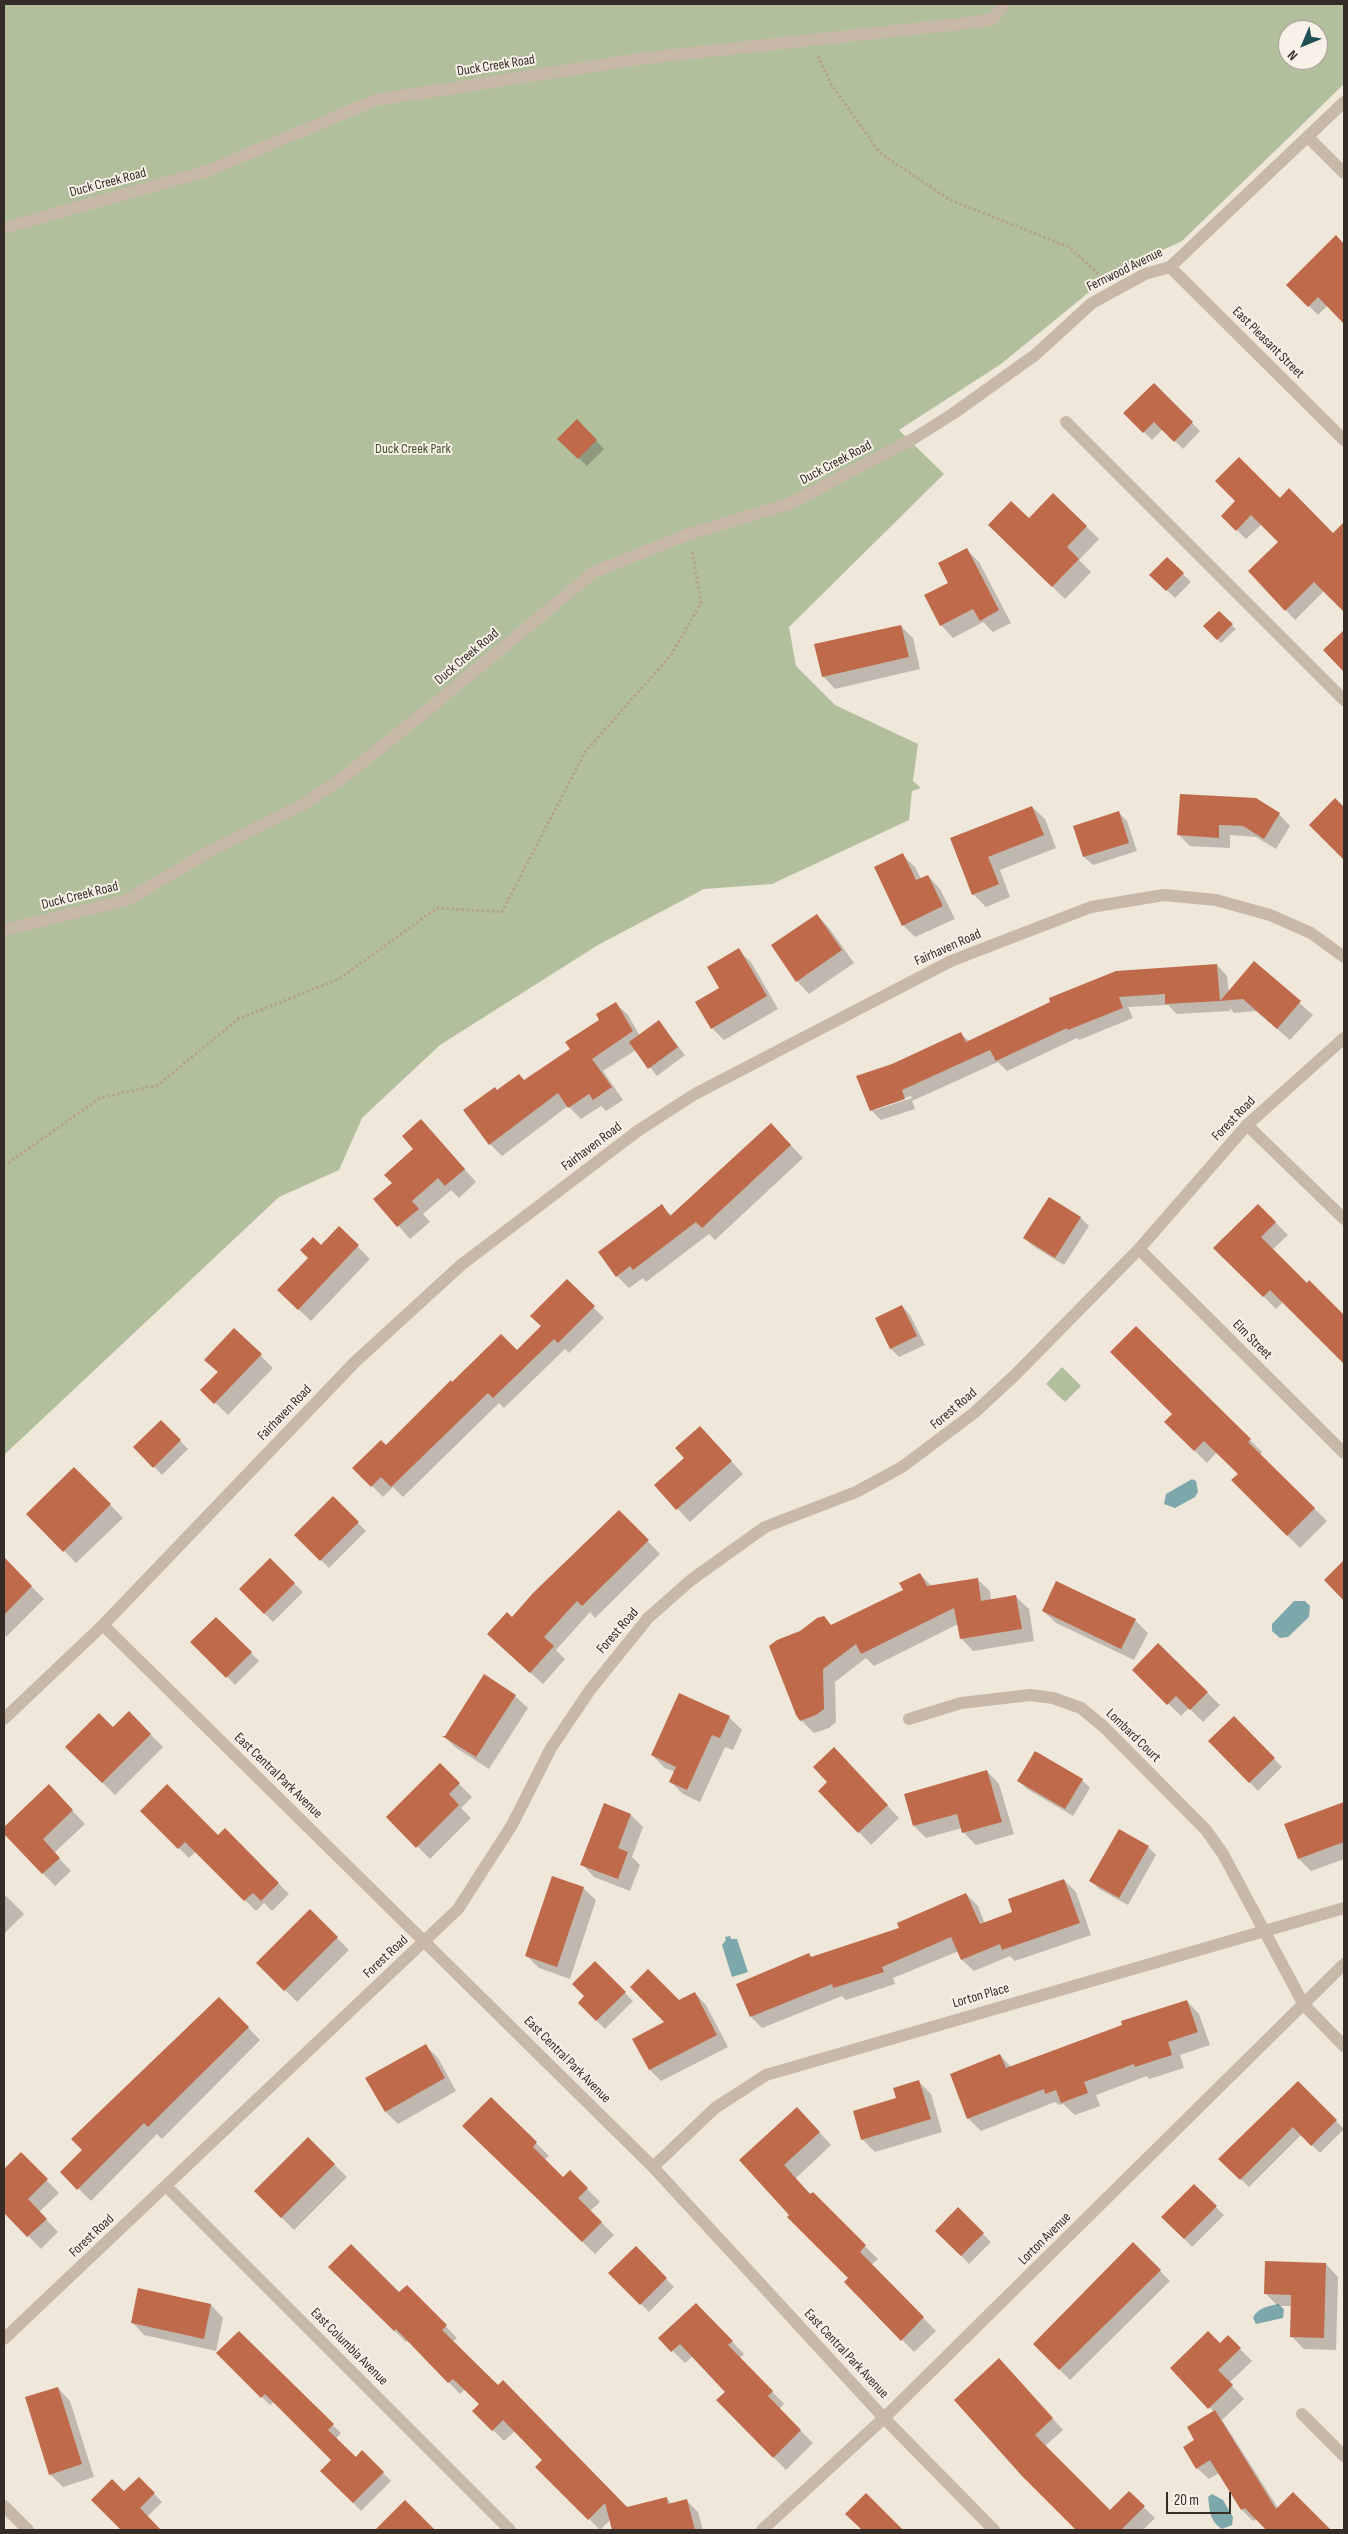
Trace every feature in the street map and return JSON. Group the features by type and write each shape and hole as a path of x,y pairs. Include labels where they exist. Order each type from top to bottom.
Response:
{"street":[{"name":"Duck Creek Road","path":"4,228 207,171 376,100 646,58 992,18 1004,4"},
{"name":"Fernwood Avenue","path":"954,413 1035,355 1092,303 1146,274 1170,267 1344,102"},
{"path":"1308,137 1344,173"},
{"name":"East Pleasant Street","path":"1170,267 1344,440"},
{"name":"Duck Creek Road","path":"4,930 127,900 212,850 302,805 341,778 420,716 594,572 690,534 789,504 913,439 954,413"},
{"path":"1066,422 1344,700"},
{"name":"Fairhaven Road","path":"4,1719 103,1625 355,1362 461,1265 639,1130 695,1094 951,961 1091,907 1164,895 1216,900 1270,915 1310,933 1344,957"},
{"name":"Forest Road","path":"4,2339 277,2078 458,1909 512,1825 551,1748 590,1690 648,1618 691,1580 765,1526 856,1492 902,1467 934,1445 974,1413 1015,1375 1139,1248 1247,1125 1344,1038"},
{"path":"1247,1125 1344,1219"},
{"name":"Elm Street","path":"1139,1248 1344,1453"},
{"name":"East Central Park Avenue","path":"103,1625 653,2166 884,2418 994,2530"},
{"name":"Lombard Court","path":"909,1719 961,1703 1030,1695 1053,1698 1081,1708 1111,1734 1206,1830 1223,1854 1304,2005 1344,2046"},
{"name":"Lorton Place","path":"653,2166 715,2108 766,2075 1344,1908"},
{"name":"Lorton Avenue","path":"762,2530 884,2418 1344,1964"},
{"name":"East Columbia Avenue","path":"166,2186 510,2530"},
{"path":"1302,2414 1344,2456"},
{"path":"4,2506 28,2530"}],"path":[{"path":"811,40 831,84 880,154 950,200 1068,247 1116,290"},
{"path":"4,1166 100,1098 158,1085 238,1019 339,979 437,908 502,912 585,752 671,655 701,603 690,534"}],"green space":[{"name":"Duck Creek Park","path":"4,4 1344,4 1344,84 1182,241 1146,258 1088,293 1001,364 899,430 944,474 789,627 796,666 835,705 918,744 913,781 921,788 912,791 909,820 772,884 704,889 598,945 440,1045 362,1118 339,1170 279,1197 4,1455"},
{"path":"1062,1367 1081,1386 1065,1402 1046,1384"}],"water":[{"path":"1192,1479 1196,1481 1198,1492 1195,1497 1175,1508 1164,1504 1166,1494"},
{"path":"1294,1601 1305,1601 1310,1606 1309,1617 1288,1637 1280,1638 1272,1631 1272,1624"},
{"path":"730,1936 731,1939 737,1939 748,1972 732,1977 722,1945 726,1940 725,1937"},
{"path":"1278,2304 1284,2309 1283,2318 1256,2324 1253,2318 1257,2312"},
{"path":"1212,2494 1223,2500 1233,2517 1232,2525 1222,2529 1214,2522 1210,2513 1208,2497"}],"building":[{"path":"1336,235 1344,244 1344,324 1318,297 1308,307 1286,285"},
{"path":"1154,383 1193,422 1174,442 1154,422 1143,433 1123,413"},
{"path":"577,419 597,440 578,459 557,439"},
{"path":"1239,457 1280,498 1289,488 1333,533 1344,522 1344,612 1314,582 1285,611 1248,571 1278,542 1251,515 1236,531 1221,516 1235,501 1215,481"},
{"path":"1053,493 1087,526 1067,547 1079,559 1052,587 988,525 1011,501 1029,518"},
{"path":"967,548 999,610 980,621 973,609 940,626 924,595 948,583 938,563"},
{"path":"1167,557 1184,573 1166,591 1149,575"},
{"path":"1219,611 1233,624 1217,640 1203,626"},
{"path":"901,625 909,657 822,677 814,644"},
{"path":"1344,630 1344,672 1323,650"},
{"path":"1180,794 1256,798 1280,813 1264,839 1243,826 1219,825 1219,838 1177,835"},
{"path":"1335,798 1344,807 1344,860 1309,825"},
{"path":"1032,806 1044,835 988,857 999,884 972,895 950,838"},
{"path":"1119,811 1129,843 1083,857 1073,826"},
{"path":"903,853 916,880 928,875 943,906 902,926 874,867"},
{"path":"817,914 842,950 796,982 771,945"},
{"path":"739,948 767,996 711,1029 695,1002 719,988 707,967"},
{"path":"1254,961 1301,1001 1277,1029 1243,999 1220,1001"},
{"path":"1217,964 1220,1001 1165,1004 1165,994 1119,997 1123,1008 1068,1030 1067,1028 996,1061 990,1050 902,1090 905,1099 870,1111 856,1076 892,1064 961,1032 966,1042 1050,1002 1049,998 1116,971"},
{"path":"616,1002 633,1031 592,1059 612,1087 593,1100 589,1094 568,1108 558,1093 489,1145 463,1110 495,1087 497,1090 519,1074 524,1080 570,1049 565,1042 599,1020 596,1014"},
{"path":"659,1020 678,1047 648,1069 629,1042"},
{"path":"421,1119 465,1169 445,1186 438,1178 412,1201 419,1209 397,1227 373,1199 392,1183 384,1175 413,1149 402,1136"},
{"path":"771,1123 791,1145 702,1228 696,1222 633,1270 630,1266 616,1277 598,1252 662,1204 670,1216"},
{"path":"1049,1197 1081,1217 1055,1258 1023,1238"},
{"path":"1258,1204 1276,1222 1261,1237 1307,1283 1309,1280 1344,1315 1344,1364 1270,1290 1263,1297 1213,1248"},
{"path":"339,1226 359,1245 298,1310 277,1290 308,1258 300,1250 313,1237 321,1245"},
{"path":"567,1279 595,1306 558,1343 554,1339 493,1398 488,1393 391,1487 381,1477 371,1487 352,1468 381,1440 386,1445 451,1380 452,1382 501,1334 517,1350 541,1326 530,1316"},
{"path":"902,1305 917,1336 890,1349 875,1318"},
{"path":"1136,1326 1251,1439 1248,1442 1315,1508 1287,1536 1231,1480 1238,1474 1204,1441 1194,1451 1164,1422 1172,1414 1110,1352"},
{"path":"234,1328 262,1354 214,1404 200,1390 218,1372 204,1360"},
{"path":"161,1420 181,1440 153,1468 133,1447"},
{"path":"700,1426 732,1461 676,1510 654,1485 684,1458 675,1448"},
{"path":"74,1467 111,1504 63,1552 26,1514"},
{"path":"333,1496 359,1522 320,1561 294,1535"},
{"path":"619,1510 649,1540 582,1606 577,1601 544,1637 554,1646 530,1673 487,1634 507,1612 512,1617 533,1593"},
{"path":"4,1557 32,1586 4,1615"},
{"path":"270,1558 295,1583 264,1614 239,1589"},
{"path":"1344,1560 1344,1601 1324,1580"},
{"path":"920,1573 927,1586 978,1578 981,1601 1016,1595 1022,1629 960,1639 954,1608 861,1654 856,1644 823,1669 824,1709 816,1715 800,1721 769,1646 777,1640 800,1631 817,1618 824,1616 831,1625 903,1590 899,1583"},
{"path":"1056,1581 1136,1619 1121,1649 1042,1611"},
{"path":"216,1617 252,1652 226,1678 190,1642"},
{"path":"1158,1643 1208,1692 1190,1710 1176,1696 1167,1705 1132,1670"},
{"path":"484,1674 516,1695 476,1757 442,1736 445,1736"},
{"path":"679,1693 730,1716 720,1738 712,1735 687,1790 669,1782 676,1767 651,1755"},
{"path":"129,1711 151,1734 102,1783 65,1747 99,1713 113,1727"},
{"path":"1234,1716 1275,1758 1249,1783 1208,1741"},
{"path":"834,1747 888,1805 858,1833 818,1791 827,1782 813,1767"},
{"path":"1035,1751 1083,1779 1065,1809 1017,1781"},
{"path":"440,1763 460,1783 449,1794 459,1805 416,1848 386,1817"},
{"path":"987,1770 1002,1822 962,1833 957,1814 913,1826 904,1794"},
{"path":"49,1784 73,1810 43,1839 60,1858 42,1874 4,1834 4,1827"},
{"path":"167,1784 218,1835 225,1828 279,1883 261,1901 253,1893 244,1901 185,1842 178,1849 140,1811"},
{"path":"1344,1802 1344,1842 1298,1859 1284,1824"},
{"path":"604,1803 631,1814 618,1848 628,1852 618,1879 580,1865"},
{"path":"1119,1829 1149,1846 1119,1898 1089,1881"},
{"path":"552,1876 584,1887 557,1967 525,1956"},
{"path":"1064,1879 1080,1923 1002,1950 1000,1944 961,1960 951,1937 882,1967 884,1972 833,1988 832,1984 750,2017 736,1984 809,1953 811,1957 899,1928 897,1923 966,1893 980,1924 1012,1912 1008,1899"},
{"path":"310,1909 338,1937 284,1991 256,1963"},
{"path":"595,1961 626,1992 596,2021 578,2003 584,1996 572,1984"},
{"path":"648,1969 679,2000 695,1992 717,2035 649,2070 632,2039 664,2022 630,1987"},
{"path":"219,1997 249,2027 148,2127 144,2123 77,2190 60,2172 82,2150 71,2139"},
{"path":"1187,2000 1198,2032 1168,2042 1172,2055 1135,2067 1134,2064 1084,2082 1088,2093 1061,2103 1056,2090 1045,2094 1044,2089 967,2119 950,2074 1000,2054 1006,2068 1122,2025 1121,2021"},
{"path":"426,2044 445,2078 385,2112 365,2078"},
{"path":"919,2080 931,2119 861,2140 853,2111 896,2098 893,2088"},
{"path":"1298,2081 1337,2120 1311,2146 1293,2127 1240,2180 1218,2159"},
{"path":"491,2097 537,2142 533,2147 563,2177 570,2170 588,2188 578,2198 602,2222 582,2242 462,2126"},
{"path":"797,2107 820,2132 784,2165 810,2194 813,2192 866,2245 860,2252 924,2317 901,2341 844,2282 848,2278 787,2217 789,2215 739,2160"},
{"path":"308,2137 335,2164 281,2218 254,2191"},
{"path":"21,2152 48,2179 28,2199 47,2219 27,2237 4,2213 4,2169"},
{"path":"1194,2184 1217,2206 1184,2239 1161,2217"},
{"path":"958,2207 984,2233 961,2256 935,2231"},
{"path":"1133,2242 1161,2270 1059,2370 1033,2344"},
{"path":"351,2244 399,2292 407,2285 447,2325 442,2330 498,2385 503,2380 627,2507 667,2497 668,2504 687,2499 695,2530 612,2530 605,2503 588,2520 535,2467 542,2460 503,2420 492,2431 472,2411 479,2404 453,2379 448,2383 396,2329 394,2331 328,2267"},
{"path":"636,2246 667,2278 640,2305 608,2273"},
{"path":"1265,2261 1326,2263 1324,2338 1290,2337 1291,2295 1264,2294"},
{"path":"138,2288 211,2304 204,2339 131,2323"},
{"path":"696,2303 733,2341 728,2345 773,2391 768,2396 801,2430 773,2458 716,2400 725,2392 680,2344 671,2352 658,2338"},
{"path":"239,2331 334,2424 328,2430 356,2457 362,2450 384,2472 353,2503 320,2471 331,2460 265,2394 261,2398 216,2353"},
{"path":"1208,2331 1220,2343 1228,2335 1241,2348 1218,2370 1233,2385 1208,2409 1170,2368"},
{"path":"999,2358 1053,2418 1035,2435 1110,2510 1129,2491 1145,2506 1121,2530 1076,2530 1022,2476 954,2400"},
{"path":"58,2387 82,2464 49,2475 25,2397"},
{"path":"1215,2410 1276,2509 1293,2492 1331,2530 1266,2530 1245,2508 1241,2510 1210,2460 1196,2469 1183,2447 1194,2440 1187,2427"},
{"path":"139,2477 155,2493 140,2508 161,2530 121,2530 91,2500 112,2479 124,2491"},
{"path":"866,2493 903,2530 862,2530 845,2514"},
{"path":"405,2500 435,2530 375,2530"}]}
